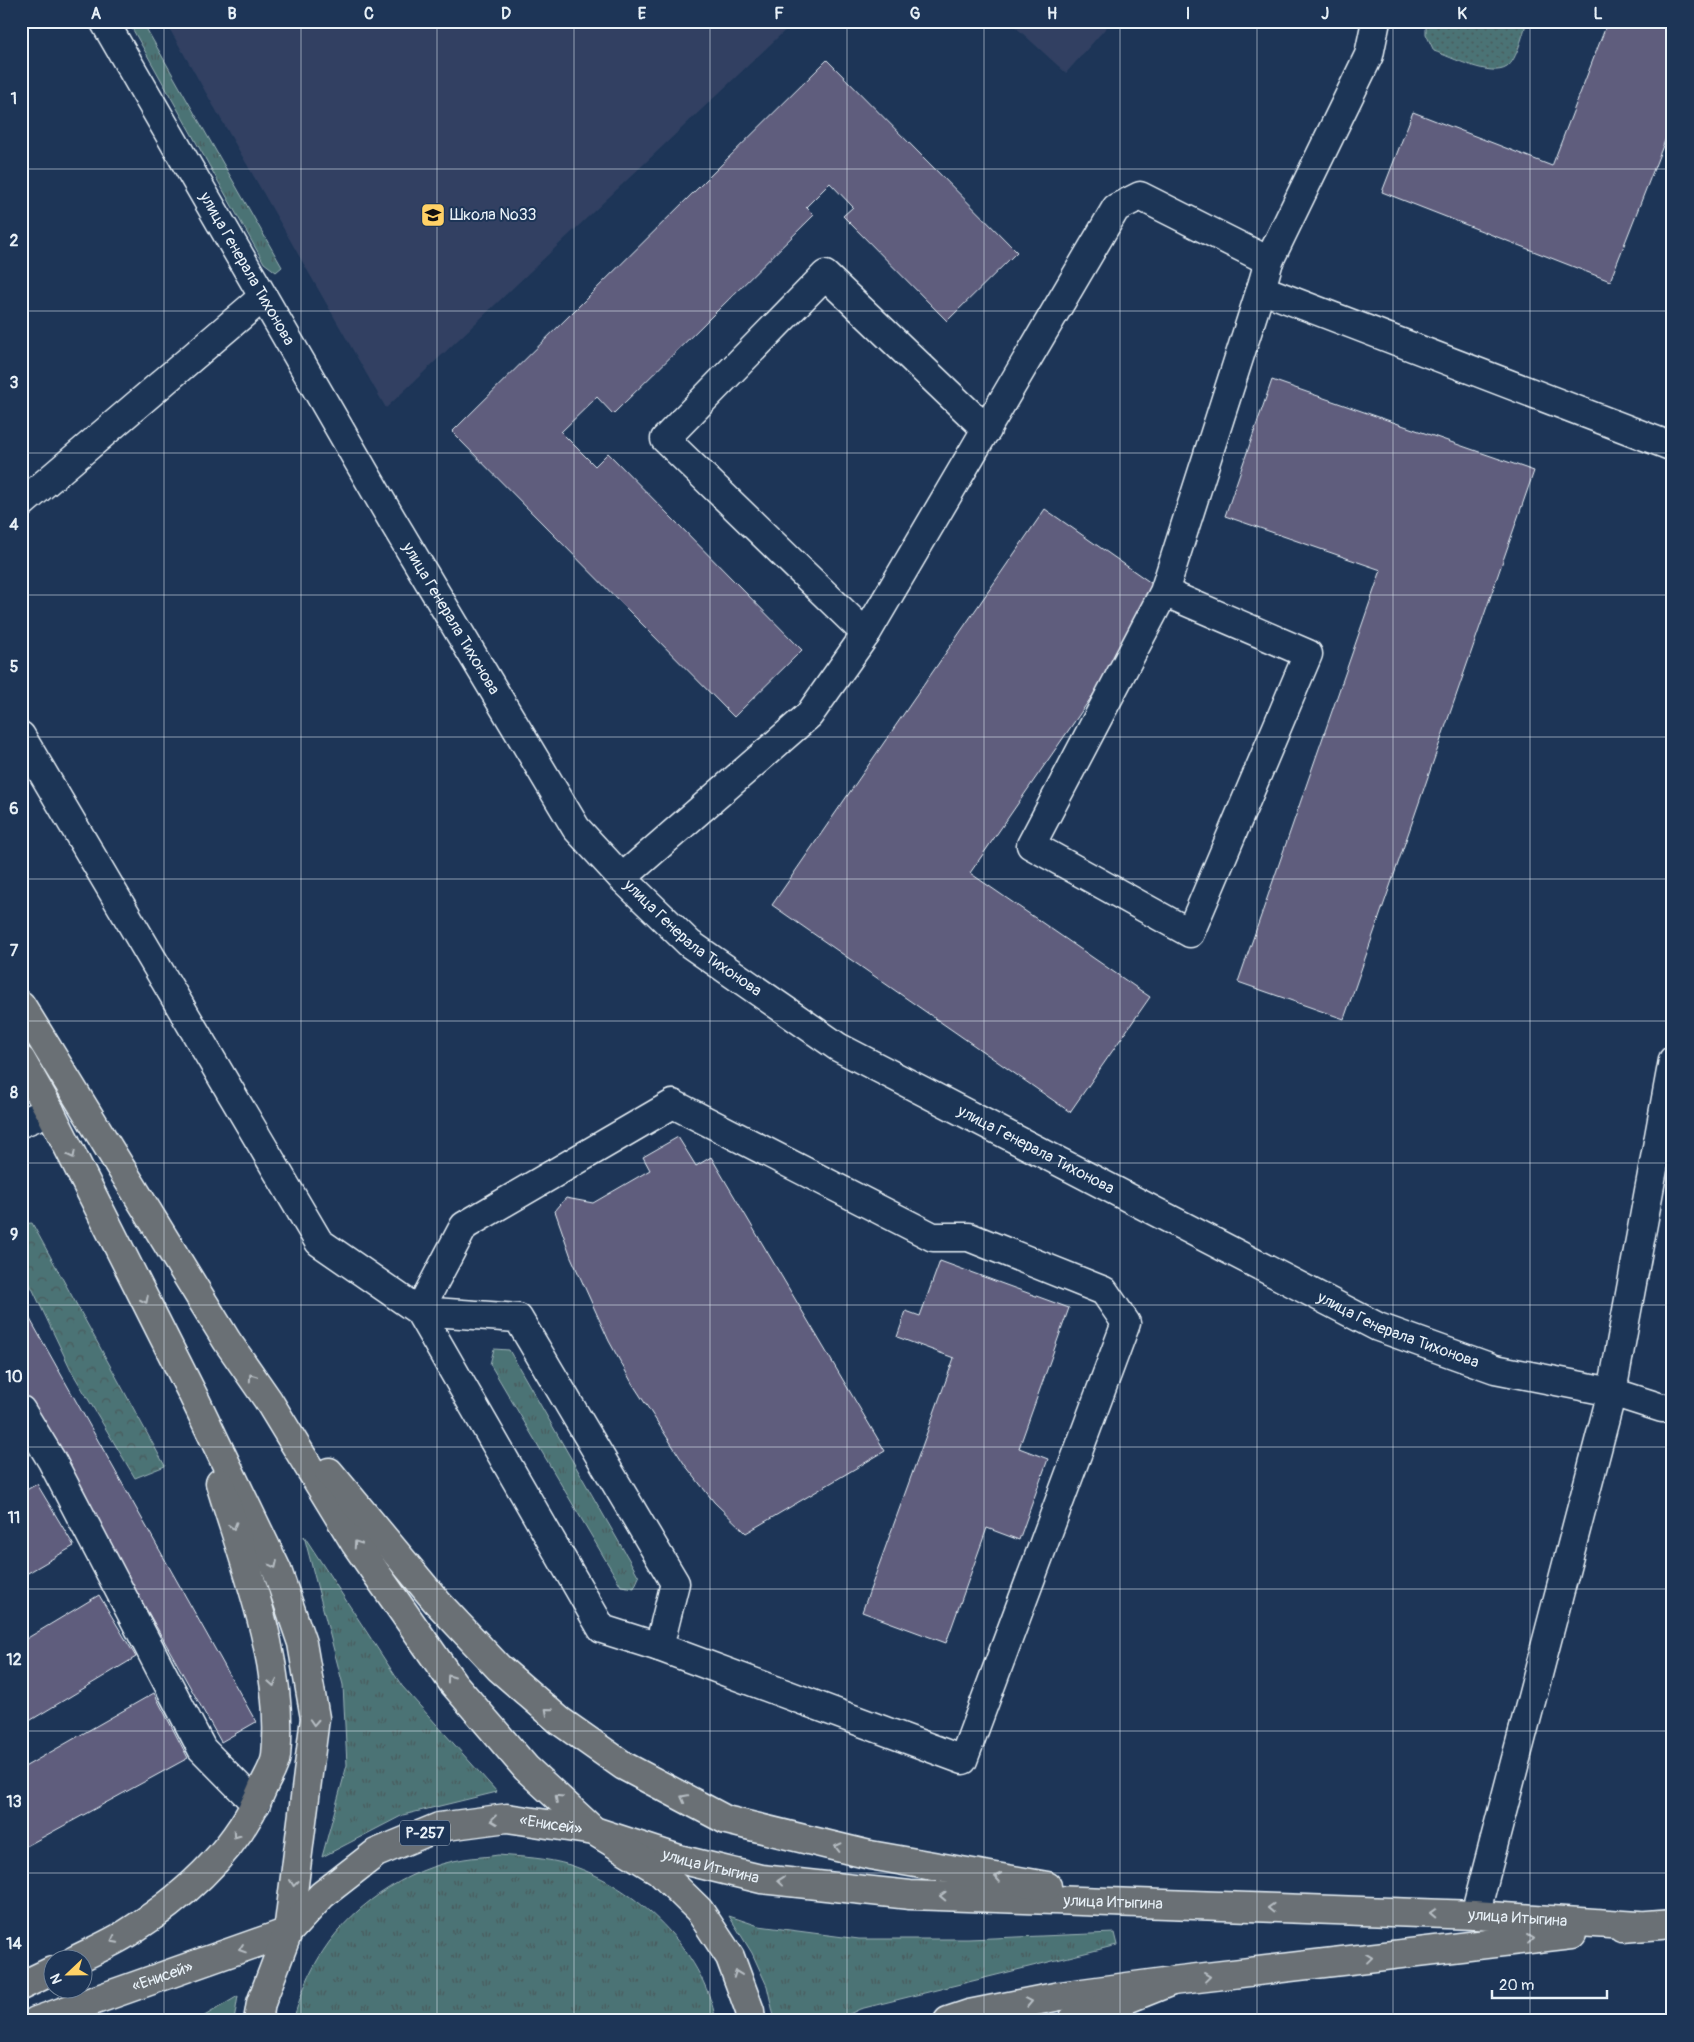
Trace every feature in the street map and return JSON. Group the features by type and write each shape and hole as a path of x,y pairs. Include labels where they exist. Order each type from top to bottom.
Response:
{"main road":[{"path":"21,1004 227,1341 268,1400 355,1542 454,1683 526,1768 594,1831"},
{"path":"21,1060 50,1111 277,1570 302,1643 315,1718 288,1932"},
{"path":"92,1951 128,1932 194,1884 234,1840 256,1804 276,1758 277,1704 262,1621 192,1396"},
{"path":"268,1400 437,1602 499,1668 560,1721 624,1766 726,1820 870,1855 1149,1904"},
{"name":"«Енисей»","path":"258,2021 261,2003 288,1932 322,1896 376,1853 439,1827 507,1818 594,1831 658,1870 699,1910 730,1957 750,2011 751,2021"},
{"name":"улица Итыгина","path":"594,1831 679,1859 761,1879 910,1895 1475,1915 1639,1926"},
{"name":"улица Итыгина","path":"948,2021 969,2014 1060,1996 1172,1981 1639,1926 1673,1924"},
{"name":"«Енисей»","path":"36,2021 288,1932"},
{"path":"21,1986 42,1976"},
{"path":"1072,2021 1172,1981"}],"street":[{"name":"улица Генерала Тихонова","path":"104,21 491,688 576,828 622,878 690,944 838,1047 1378,1327 1495,1369 1612,1392 1662,1408 1673,1408"},
{"path":"1164,592 1308,654 1190,933 1031,845 1164,592 1269,261 1369,55 1376,21"},
{"path":"622,878 809,715 866,634 1116,208 1140,196 1269,261"},
{"path":"866,634 665,439 825,275 987,430"},
{"path":"1261,289 1673,447"},
{"path":"21,504 263,297"},
{"path":"21,736 319,1242 419,1311 602,1629 659,1647 963,1760 1126,1323 1104,1290 968,1237 933,1237 673,1104 464,1226 419,1311"},
{"path":"1475,1915 1612,1392 1673,1060"},
{"path":"21,1123 50,1111"},
{"path":"419,1311 518,1318 675,1583 659,1647"},
{"path":"21,1410 52,1462 202,1749 256,1804"}],"shaded area":[{"name":"Школа №33","path":"165,21 795,21 386,408"},
{"path":"1009,21 1112,21 1066,73"}],"green space":[{"path":"128,21 142,21 282,267 276,272 264,263"},
{"path":"1426,21 1527,21 1511,64 1500,70 1491,70 1471,65 1434,51 1426,34"},
{"path":"32,1223 165,1466 135,1478 72,1372 21,1265 21,1224"},
{"path":"494,1349 509,1350 639,1577 634,1588 621,1586 490,1364"},
{"path":"304,1536 402,1686 497,1792 403,1815 322,1857 347,1765 343,1685"},
{"path":"498,1855 544,1859 570,1865 595,1875 642,1905 682,1946 697,1970 709,1995 716,2021 293,2021 309,1975 317,1961 329,1942 361,1908 380,1894 421,1871 464,1859"},
{"path":"729,1916 759,1926 859,1939 968,1939 1114,1933 1117,1945 860,2009 835,2021 775,2021 767,1986 752,1953"},
{"path":"238,1996 234,2021 196,2021"}],"building":[{"path":"1608,21 1673,21 1673,120 1610,281 1382,192 1413,112 1552,166"},
{"path":"827,60 1017,252 947,321 843,216 853,207 830,183 806,207 814,215 613,414 597,397 561,432 595,466 608,453 802,650 734,717 452,432"},
{"path":"1272,380 1534,471 1344,1019 1238,982 1381,570 1225,516"},
{"path":"1045,509 1164,592 970,873 1150,997 1070,1112 772,905"},
{"path":"678,1137 696,1166 711,1157 885,1451 746,1533 714,1502 685,1465 632,1383 609,1341 571,1257 555,1211 566,1198 593,1203 650,1170 643,1157"},
{"path":"940,1261 1069,1308 1019,1448 1048,1459 1019,1540 987,1528 946,1643 862,1612 954,1358 897,1337 906,1311 920,1316"},
{"path":"21,1303 256,1722 221,1742 21,1386"},
{"path":"37,1484 74,1546 21,1577 21,1493"},
{"path":"99,1595 136,1657 21,1726 21,1642"},
{"path":"154,1693 188,1758 21,1849 21,1769"}],"place":[{"name":"Школа №33","path":"433,215"}]}
